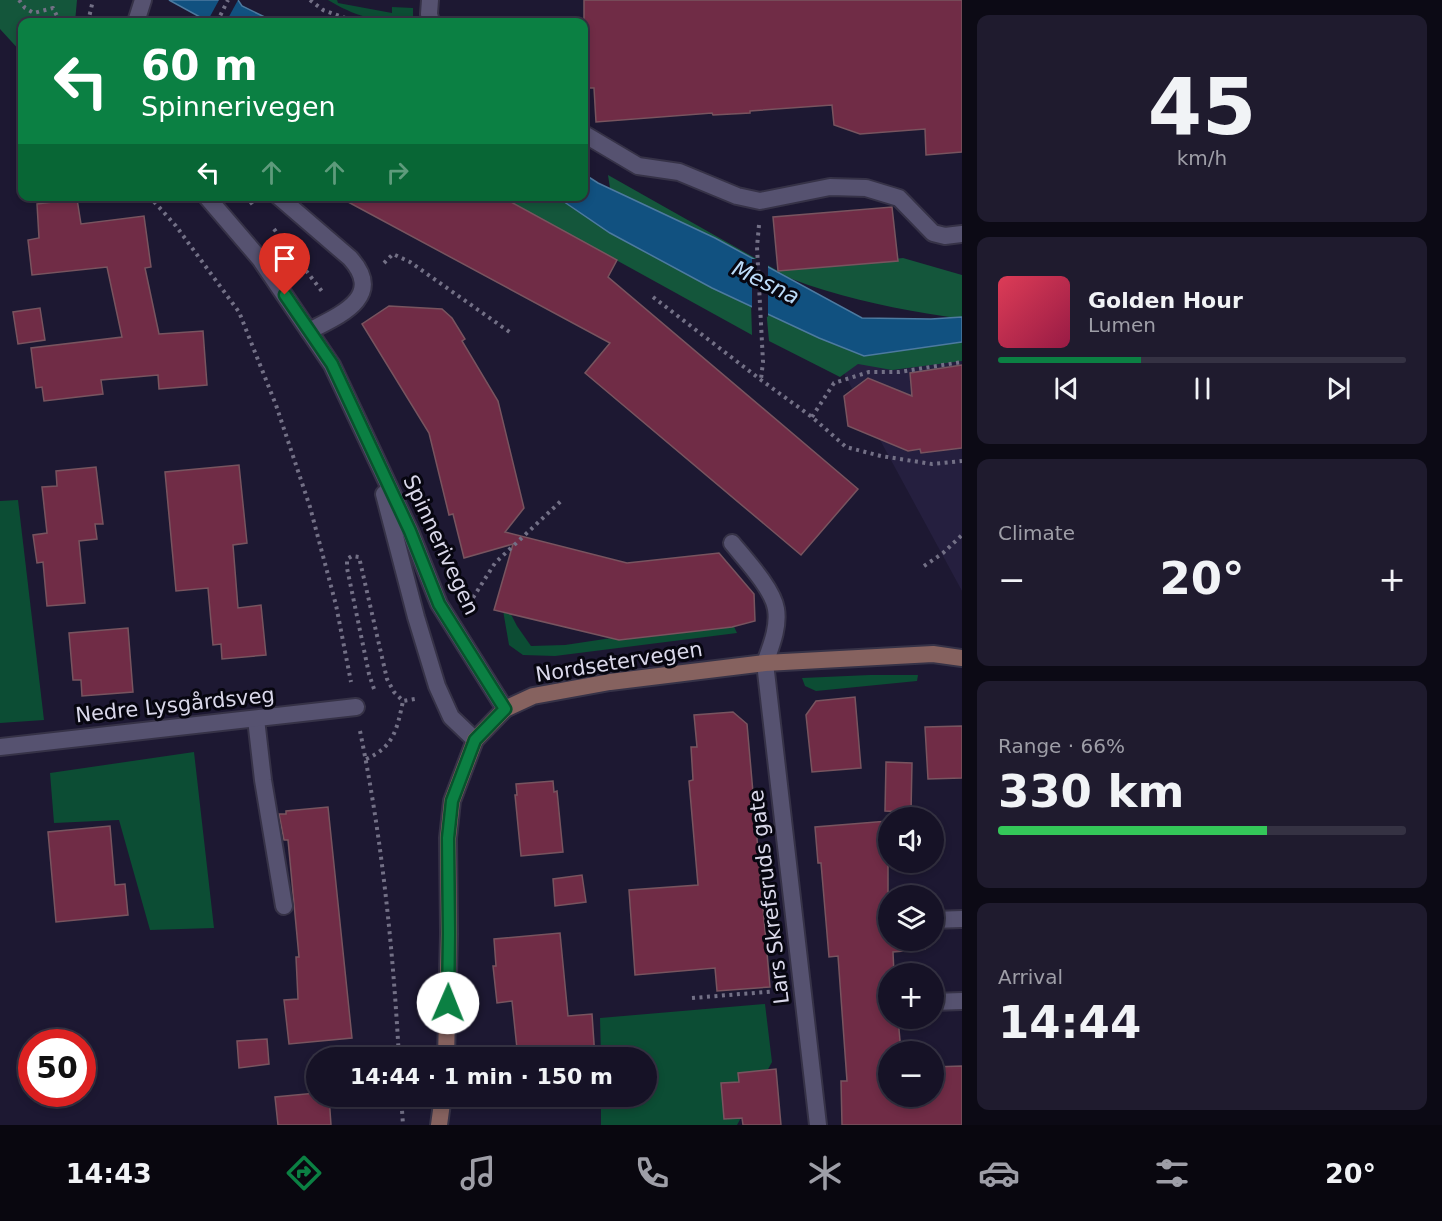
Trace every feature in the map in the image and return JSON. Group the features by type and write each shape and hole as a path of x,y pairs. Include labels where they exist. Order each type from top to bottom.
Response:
{"main road":[{"name":"Nordsetervegen","path":"446,1047 448,838 452,801 475,740 505,709 533,696 610,682 765,663 933,654 962,658"},
{"path":"439,1125 441,1107"}],"street":[{"path":"137,18 143,0"},
{"path":"430,0 430,18"},
{"path":"588,136 638,166 680,172 737,196 760,201 830,187 866,188 899,198 933,232 945,236 962,234"},
{"name":"Spinnerivegen","path":"210,201 260,259 332,364 410,531 439,604 505,709"},
{"path":"284,201 360,270 364,281 356,303 309,331"},
{"name":"Spinnerivegen","path":"377,461 397,545 437,686 451,717 475,740"},
{"path":"732,543 761,579 776,608 775,634 765,663"},
{"name":"Lars Skrefsruds gate","path":"765,663 818,1125"},
{"name":"Nedre Lysgårdsveg","path":"0,747 356,707"},
{"path":"256,719 263,780 284,906"},
{"path":"944,920 962,919"},
{"path":"944,1002 962,1001"}],"path":[{"path":"19,0 34,13 53,9 58,18"},
{"path":"89,18 93,0"},
{"path":"219,18 228,0"},
{"path":"310,0 323,10 345,18"},
{"path":"154,201 176,226 239,312 276,405 310,507 336,605 375,814 393,974 398,1047"},
{"path":"250,201 259,212"},
{"path":"272,227 323,293 337,316"},
{"path":"758,248 763,362 761,380"},
{"path":"393,254 410,262 511,333"},
{"path":"653,297 812,417 846,447 881,456 932,464 962,460"},
{"path":"812,417 834,383 869,372 899,372 962,362"},
{"path":"474,597 495,563 561,501"},
{"path":"924,566 943,553 962,535"},
{"path":"378,697 369,674 347,568 347,559 352,556 359,557 387,679 394,692 404,701"},
{"path":"404,701 420,698"},
{"path":"366,759 378,754 392,739 404,701"},
{"path":"361,733 372,732"},
{"path":"692,998 802,990"},
{"path":"402,1107 403,1125"}],"shaded area":[{"path":"962,349 962,591 835,357"}],"green space":[{"path":"0,0 77,0 75,18 18,18 18,49 0,29"},
{"path":"328,0 392,13 392,7 413,8 413,18 369,18 348,11"},
{"path":"608,175 778,271 903,258 962,275 962,319 858,299 796,280 715,244 610,188"},
{"path":"509,201 572,201 751,302 752,335"},
{"path":"765,297 865,332 962,339 962,361 892,370 858,364 840,377 769,341"},
{"path":"18,500 44,720 0,723 0,501"},
{"path":"500,593 517,626 531,646 565,645 731,620 737,633 555,656 523,655 509,645"},
{"path":"918,675 917,681 816,691 805,686 802,678"},
{"path":"194,752 214,928 150,930 119,820 54,823 50,773"},
{"path":"765,1004 772,1062 737,1125 601,1125 601,1107 657,1107 657,1047 601,1047 600,1018"}],"water":[{"path":"169,0 238,0 242,6 267,18 202,18"},
{"name":"Mesna","path":"588,177 715,238 862,318 962,317 962,342 864,356 819,338 712,288 610,233 563,201 588,201"}],"pier":[{"path":"219,0 238,0 228,18 209,18"},
{"path":"752,259 768,264 768,317 752,310"}],"building":[{"path":"584,0 962,0 962,152 926,155 925,129 860,134 834,125 832,105 750,111 750,113 713,115 712,113 596,122 594,88 588,88 588,18 584,18"},
{"path":"77,201 81,224 144,216 151,267 145,268 159,334 203,331 207,385 159,389 158,375 101,380 103,394 44,401 42,387 36,388 31,348 122,337 107,267 32,275 28,240 39,238 37,204"},
{"path":"346,201 509,201 617,260 608,277 858,489 801,555 585,373 610,343"},
{"path":"892,207 898,261 778,271 773,217"},
{"path":"389,306 442,309 452,318 465,339 462,341 498,401 524,508 505,532 627,563 719,553 754,594 755,621 732,627 619,640 494,610 513,544 464,558 453,514 449,515 429,433 362,324"},
{"path":"40,308 45,340 18,344 13,312"},
{"path":"962,365 962,448 921,453 920,449 908,451 848,426 844,396 868,378 912,396 910,373"},
{"path":"239,465 247,543 233,545 238,608 261,605 266,655 222,659 221,644 213,645 208,588 176,591 165,472"},
{"path":"96,467 103,524 95,524 97,539 79,541 85,603 47,606 43,562 37,563 33,535 47,533 42,487 57,486 56,471"},
{"path":"128,628 133,692 82,696 81,680 73,680 69,633"},
{"path":"855,697 861,768 812,772 806,715 816,701"},
{"path":"733,712 747,724 770,987 717,991 715,968 635,975 629,890 698,885 689,781 693,780 691,747 697,747 694,715"},
{"path":"962,726 962,778 928,779 925,727"},
{"path":"886,762 912,763 911,807 885,807"},
{"path":"553,781 554,792 557,791 563,852 521,856 516,784"},
{"path":"328,807 352,1038 289,1044 284,1000 298,999 296,957 299,957 288,840 284,840 279,814 286,814 286,811"},
{"path":"878,822 878,873 888,873 888,885 878,885 878,951 904,951 893,952 894,963 878,963 878,1029 899,1029 900,1041 878,1041 878,1107 944,1107 944,1067 962,1066 962,1125 842,1125 841,1081 847,1081 838,956 829,957 821,863 818,863 815,827"},
{"path":"110,826 115,885 125,884 128,915 56,922 48,832"},
{"path":"582,875 586,902 555,906 553,879"},
{"path":"560,933 568,1016 592,1014 594,1047 517,1047 512,1001 497,1003 493,966 496,966 494,939"},
{"path":"267,1039 269,1064 239,1068 237,1041"},
{"path":"776,1069 781,1125 743,1125 742,1118 724,1119 721,1083 739,1082 738,1073"},
{"path":"306,1094 306,1107 330,1107 331,1125 278,1125 275,1097"}],"route":[{"path":"285,295 332,364 410,531 439,604 505,709 475,740 452,801 448,838 448,1003"}]}
